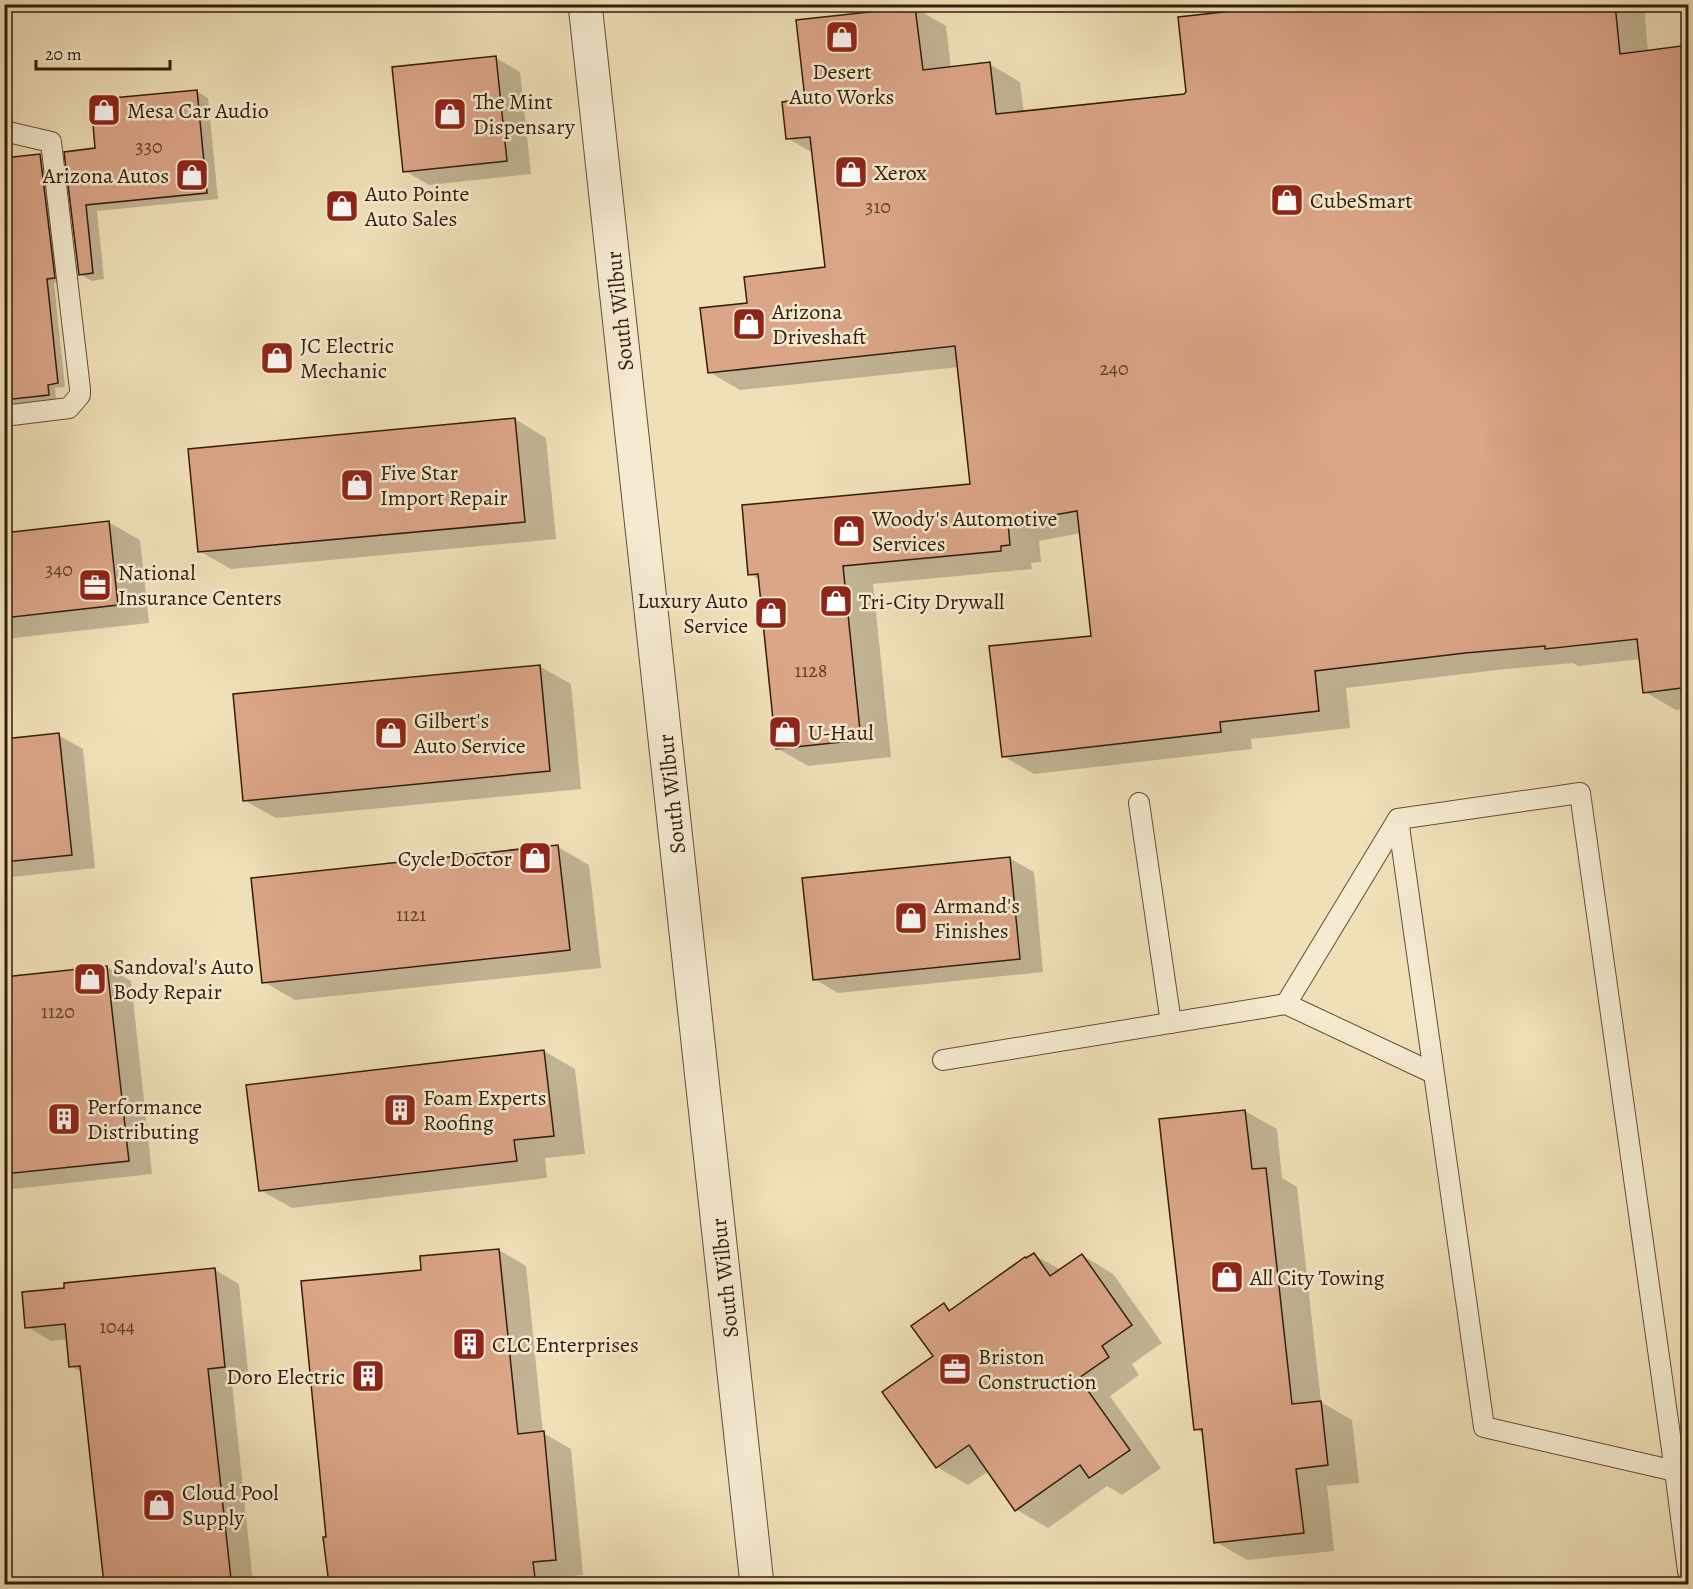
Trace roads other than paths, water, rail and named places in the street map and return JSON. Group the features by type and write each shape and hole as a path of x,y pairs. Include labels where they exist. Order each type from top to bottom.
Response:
{"street":[{"name":"South Wilbur","path":"585,4 757,1584"}],"lane":[{"path":"4,130 51,142 80,395 69,408 4,416"},
{"path":"1398,819 1580,793 1689,1571"},
{"path":"1139,803 1171,1023"},
{"path":"1286,1004 1398,819"},
{"path":"1398,819 1484,1427 1675,1471"},
{"path":"943,1060 1286,1004 1433,1073"}],"place":[{"name":"Desert Auto Works","path":"842,37"},
{"name":"Mesa Car Audio","path":"104,110"},
{"name":"The Mint Dispensary","path":"450,114"},
{"name":"Xerox","path":"851,172"},
{"name":"Arizona Autos","path":"192,175"},
{"name":"CubeSmart","path":"1287,200"},
{"name":"Auto Pointe Auto Sales","path":"342,206"},
{"name":"Arizona Driveshaft","path":"749,324"},
{"name":"JC Electric Mechanic","path":"277,358"},
{"name":"Five Star Import Repair","path":"357,485"},
{"name":"Woody's Automotive Services","path":"849,531"},
{"name":"National Insurance Centers","path":"95,585"},
{"name":"Tri-City Drywall","path":"836,601"},
{"name":"Luxury Auto Service","path":"771,613"},
{"name":"U-Haul","path":"785,732"},
{"name":"Gilbert's Auto Service","path":"391,733"},
{"name":"Cycle Doctor","path":"535,858"},
{"name":"Armand's Finishes","path":"911,918"},
{"name":"Sandoval's Auto Body Repair","path":"90,979"},
{"name":"Foam Experts Roofing","path":"400,1110"},
{"name":"Performance Distributing","path":"64,1119"},
{"name":"All City Towing","path":"1227,1277"},
{"name":"CLC Enterprises","path":"469,1344"},
{"name":"Briston Construction","path":"955,1369"},
{"name":"Doro Electric","path":"368,1376"},
{"name":"Cloud Pool Supply","path":"159,1505"}]}
